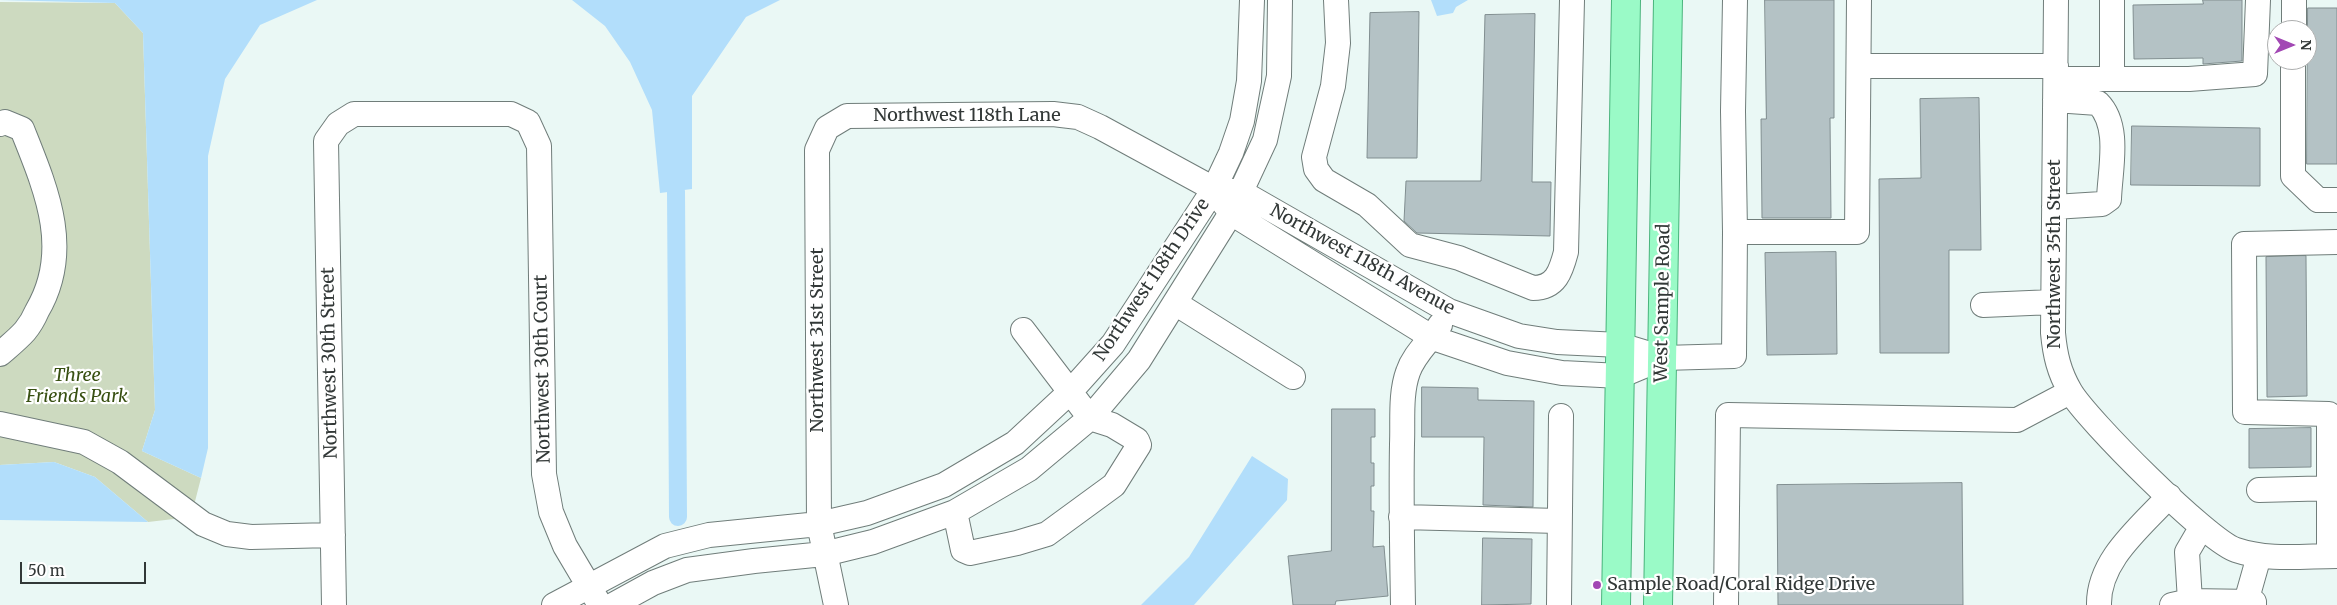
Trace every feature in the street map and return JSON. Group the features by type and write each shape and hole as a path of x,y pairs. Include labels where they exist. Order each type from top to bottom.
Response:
{"main road":[{"path":"1616,605 1626,0"},
{"name":"West Sample Road","path":"1658,605 1668,0"}],"street":[{"name":"Northwest 118th Drive","path":"554,605 595,595 665,546 709,535 819,524 867,513 944,485 1015,443 1070,392 1113,344 1214,189 1231,153 1242,121 1249,80 1252,0"},
{"name":"Northwest 118th Drive","path":"613,605 653,583 687,570 824,554 873,542 955,512 1030,469 1090,418 1139,360 1232,213 1265,140 1279,76 1280,0"},
{"path":"1336,0 1338,43 1333,86 1314,157 1316,169 1324,180 1367,205 1410,246 1459,258 1533,288 1542,288 1552,283 1561,270 1566,252 1572,0"},
{"path":"1663,358 1734,356 1735,232 1733,111 1735,0"},
{"path":"1735,232 1857,232 1859,0"},
{"name":"Northwest 35th Street","path":"2056,0 2053,302 2053,334 2056,363 2070,392 2103,430 2169,496"},
{"path":"2112,0 2112,80"},
{"path":"1859,66 2056,82 2189,80 2255,74 2258,0"},
{"path":"2294,0 2294,20"},
{"path":"2294,70 2293,176 2318,200 2337,200"},
{"path":"2054,208 2102,204 2109,199 2112,130 2106,112 2098,103 2056,82"},
{"name":"Northwest 30th Street","path":"334,605 326,142 338,124 354,114 511,114 528,122"},
{"name":"Northwest 118th Lane","path":"827,128 847,116 1053,114 1078,117 1100,126 1214,189"},
{"path":"0,124 5,122 22,129 43,182 54,223 55,262 46,296 26,330 0,354"},
{"name":"Northwest 30th Court","path":"528,122 539,146 544,474 551,512 565,546 595,595"},
{"name":"Northwest 31st Street","path":"827,128 817,150 819,524 836,605"},
{"name":"Northwest 118th Avenue","path":"1214,189 1241,192 1450,311 1519,336 1557,342 1620,345 1663,358"},
{"name":"Northwest 118th Avenue","path":"1214,189 1232,213 1433,338 1507,363 1562,373 1620,376 1663,358"},
{"path":"2099,605 2099,592 2104,572 2114,557 2169,496 2202,528 2234,550 2259,556 2333,556 2333,414 2245,412 2244,244 2337,242"},
{"path":"1983,305 2053,302"},
{"path":"1175,303 1293,377"},
{"path":"1403,605 1401,517 1403,402 1407,373 1416,356 1433,338 1450,311"},
{"path":"955,512 963,550 970,553 1017,544 1046,534 1114,485 1139,445 1137,440 1112,425 1090,418 1023,330"},
{"path":"1726,605 1728,415 2017,420 2070,392"},
{"path":"1559,605 1562,416"},
{"path":"0,424 84,442 140,476 203,524 227,534 251,537 333,535"},
{"path":"2259,490 2333,488"},
{"path":"1401,517 1560,521"},
{"path":"2202,528 2187,552 2181,603 2250,604 2259,556"}],"green space":[{"name":"Three Friends Park","path":"0,2 115,3 143,33 155,410 142,451 201,478 191,517 148,522 95,477 54,462 0,465"}],"water":[{"path":"0,0 317,0 260,25 225,79 208,156 208,448 201,478 142,451 155,410 143,33 115,3"},
{"path":"572,0 780,0 746,17 692,96 692,189 660,193 652,110 630,62 605,26"},
{"path":"1431,0 1468,0 1456,7 1453,13 1437,16"},
{"path":"1252,456 1288,479 1287,500 1194,605 1141,605 1189,557"},
{"path":"54,462 95,477 148,522 0,520 0,465"}],"building":[{"path":"1765,0 1834,0 1834,118 1830,118 1831,218 1762,218 1761,119 1766,119"},
{"path":"2203,0 2242,0 2242,61 2203,64 2203,58 2134,59 2133,5 2203,4"},
{"path":"2308,8 2337,8 2337,164 2307,164 2308,70 2317,70 2317,20 2308,20"},
{"path":"1419,12 1417,158 1367,158 1370,13"},
{"path":"1535,14 1532,182 1551,182 1550,236 1417,233 1404,221 1406,181 1481,181 1485,15"},
{"path":"1979,98 1981,250 1949,250 1949,353 1880,353 1879,179 1921,178 1920,99"},
{"path":"2132,126 2260,128 2260,186 2131,185"},
{"path":"1836,252 1837,354 1767,355 1765,253"},
{"path":"2306,256 2307,396 2267,397 2266,257"},
{"path":"1422,387 1478,388 1478,400 1534,401 1533,507 1483,505 1484,437 1422,437"},
{"path":"1332,409 1375,409 1375,437 1371,437 1371,463 1374,463 1374,486 1371,486 1371,511 1374,511 1373,547 1384,546 1388,596 1336,601 1335,605 1293,605 1288,556 1331,551"},
{"path":"2311,428 2311,467 2249,468 2249,429"},
{"path":"1962,483 1963,605 1778,605 1777,485"},
{"path":"1483,538 1532,539 1531,604 1482,605"}],"waterway":[{"path":"676,191 678,517"}],"place":[{"name":"Sample Road/Coral Ridge Drive","path":"1597,585"}]}
